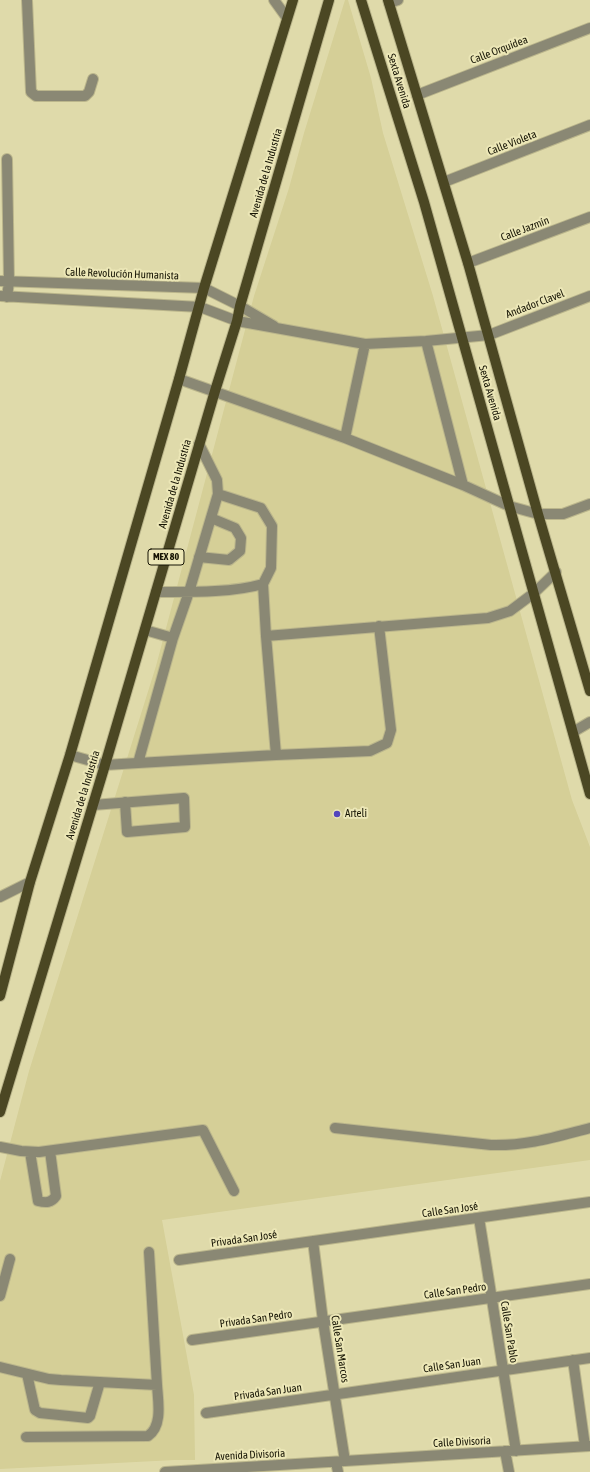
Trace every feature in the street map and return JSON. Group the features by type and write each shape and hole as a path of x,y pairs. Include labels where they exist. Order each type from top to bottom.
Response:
{"main road":[{"path":"0,996 30,882 70,755 200,307 204,288 293,0"},
{"name":"Avenida de la Industria","path":"0,1112 105,765 214,391 237,321 240,306 329,0"},
{"name":"Sexta Avenida","path":"361,0 424,202 590,794"},
{"name":"Sexta Avenida","path":"392,1 417,95 489,335 538,514 590,691"}],"street":[{"path":"27,0 31,92 36,96 85,96 89,92 93,79"},
{"path":"274,0 287,18"},
{"name":"Calle Orquídea","path":"417,95 590,28"},
{"name":"Calle Violeta","path":"444,182 590,125"},
{"path":"7,159 3,297 200,307 237,321"},
{"name":"Calle Jazmín","path":"468,263 590,217"},
{"name":"Calle Revolución Humanista","path":"4,281 204,288 240,306 281,330"},
{"name":"Andador Clavel","path":"237,321 365,344 426,341 489,335 590,296"},
{"path":"426,341 463,485"},
{"path":"345,438 365,344"},
{"path":"179,379 345,438 463,485 509,506 538,514 563,514 590,504"},
{"path":"138,763 173,638 200,557 218,494 217,480 199,444"},
{"path":"218,494 261,508 272,526 271,568 263,584 276,754"},
{"path":"200,557 229,560 240,551 241,538 235,528 211,518"},
{"path":"266,636 488,618 510,611 534,594 556,572"},
{"path":"156,592 189,592 251,588 263,584"},
{"path":"70,755 105,765 276,754 370,751 387,743 391,730 379,626"},
{"path":"144,630 173,638"},
{"path":"573,732 590,722"},
{"path":"93,805 125,802 184,798 185,827 128,832 125,802"},
{"path":"0,897 30,882"},
{"path":"335,1128 511,1146 540,1142 590,1128"},
{"path":"0,1147 30,1152 50,1151 203,1130 234,1191"},
{"path":"30,1152 38,1201 45,1203 53,1200 56,1196 50,1151"},
{"name":"Calle San José","path":"313,1241 590,1202"},
{"name":"Calle San Pablo","path":"479,1218 516,1450"},
{"name":"Privada San José","path":"179,1260 313,1241"},
{"name":"Calle San Marcos","path":"313,1241 323,1321 335,1394 341,1461 338,1472"},
{"path":"26,1437 148,1436 153,1432 158,1422 150,1252"},
{"path":"0,1296 10,1258"},
{"name":"Calle San Pedro","path":"323,1321 590,1284"},
{"name":"Privada San Pedro","path":"192,1340 323,1321"},
{"path":"587,1446 572,1360 590,1358"},
{"name":"Calle San Juan","path":"335,1394 572,1360"},
{"path":"0,1366 28,1374 61,1380 157,1385"},
{"path":"28,1374 35,1410 40,1413 88,1418 90,1416 100,1382"},
{"name":"Privada San Juan","path":"206,1413 335,1394"},
{"name":"Calle Divisoria","path":"341,1461 587,1446"},
{"path":"505,1451 509,1472"},
{"name":"Avenida Divisoria","path":"165,1472 204,1471 341,1461"}],"shaded area":[{"path":"345,0 348,0 371,78 383,133 433,296 572,800 590,847 590,1160 162,1220 194,1395 195,1460 0,1469 0,1181 29,1071 156,666 254,296 289,188 304,133"}],"place":[{"name":"Arteli","path":"337,814"}]}
